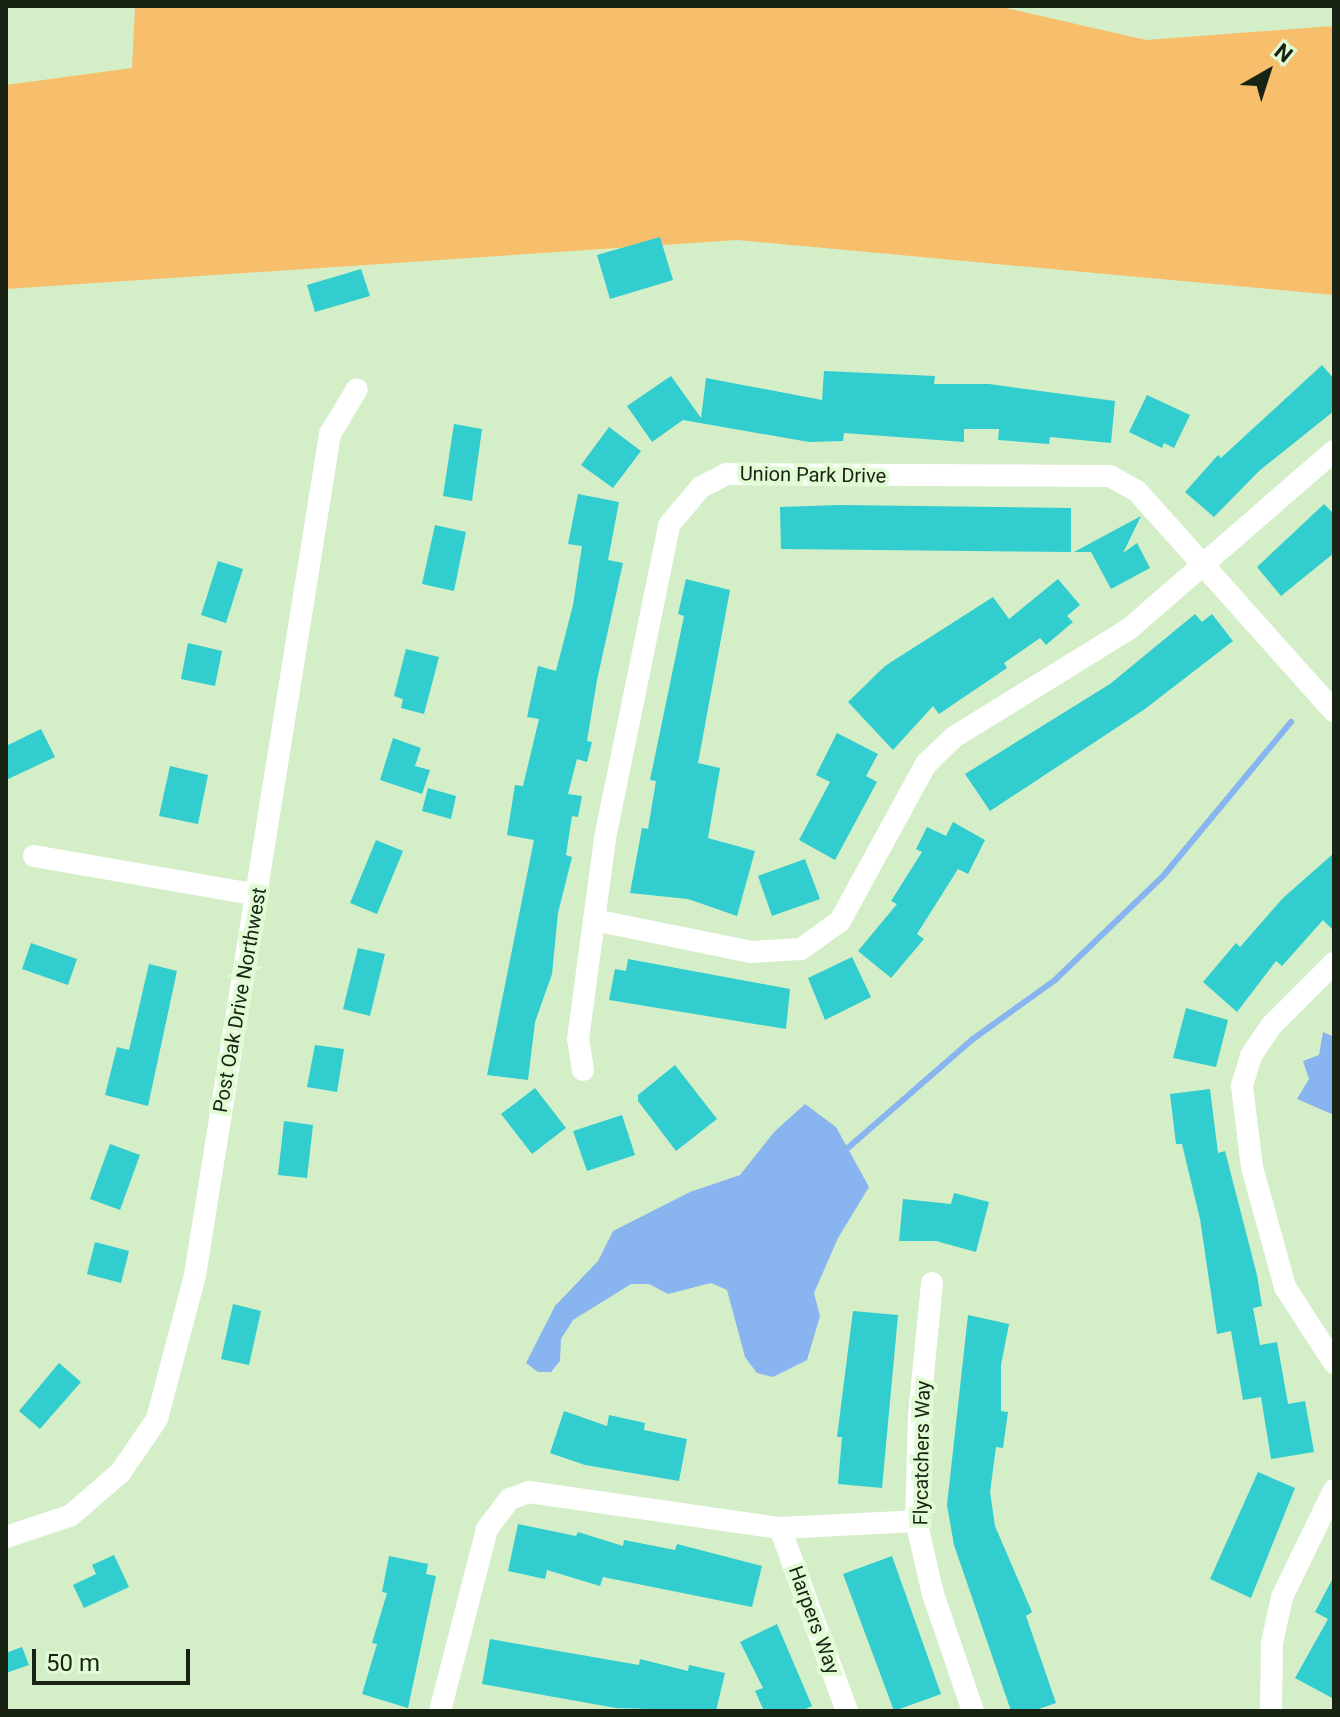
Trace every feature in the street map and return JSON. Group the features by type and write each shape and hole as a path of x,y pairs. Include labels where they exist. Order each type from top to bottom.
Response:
{"street":[{"name":"Post Oak Drive Northwest","path":"6,1537 70,1516 120,1473 157,1419 195,1275 330,434 357,389"},
{"path":"594,920 751,952 801,949 840,921 926,764 954,737 1129,629 1334,451"},
{"name":"Union Park Drive","path":"583,1070 578,1039 605,838 669,525 701,487 727,474 1110,476 1137,491 1334,711"},
{"path":"34,856 258,895"},
{"path":"1334,963 1271,1026 1251,1056 1242,1086 1252,1167 1285,1287 1334,1363"},
{"name":"Flycatchers Way","path":"932,1283 919,1415 916,1521 933,1594 973,1711"},
{"path":"1271,1711 1272,1643 1282,1597 1334,1490"},
{"path":"440,1711 487,1529 510,1499 529,1492 780,1528 916,1521"},
{"name":"Harpers Way","path":"780,1528 847,1711"}],"shaded area":[{"path":"135,6 997,6 1146,40 1334,26 1334,295 737,240 6,289 6,85 132,68"}],"water":[{"path":"1323,1032 1334,1037 1334,1115 1297,1099 1309,1079 1303,1061 1319,1055"},
{"path":"805,1104 836,1127 869,1187 838,1238 814,1293 820,1316 807,1360 773,1377 757,1373 745,1357 727,1290 711,1283 668,1294 649,1284 631,1284 573,1320 561,1339 560,1361 551,1372 538,1372 526,1363 555,1306 598,1261 613,1231 690,1192 740,1175 774,1132"}],"building":[{"path":"660,237 673,280 610,299 597,255"},
{"path":"361,269 370,296 315,312 307,285"},
{"path":"1322,365 1334,379 1334,411 1259,471 1214,517 1185,492 1218,455 1221,458"},
{"path":"824,371 935,376 934,384 989,384 1115,401 1111,443 1050,437 1049,444 998,440 999,429 964,429 964,442 844,433 843,441 809,442 683,420 652,442 627,406 671,376 701,418 706,378 822,400"},
{"path":"1147,395 1190,415 1174,448 1164,443 1162,448 1129,432"},
{"path":"454,424 482,429 472,501 443,496"},
{"path":"609,427 641,451 613,488 581,465"},
{"path":"578,494 619,502 608,560 623,563 597,680 587,741 592,742 587,762 577,759 568,794 582,796 578,817 572,816 566,855 572,857 558,913 552,974 535,1022 528,1080 487,1075 534,840 507,835 515,785 523,786 539,719 527,717 538,666 556,671 573,605 582,546 568,544"},
{"path":"1324,504 1334,514 1334,553 1281,596 1257,567"},
{"path":"780,507 1071,508 1071,552 781,549"},
{"path":"1141,516 1123,553 1137,543 1150,568 1111,589 1091,552 1074,552"},
{"path":"435,525 466,532 454,591 422,584"},
{"path":"218,561 243,569 226,623 201,615"},
{"path":"686,579 730,590 698,763 720,768 708,838 755,851 737,916 688,899 630,893 642,828 648,829 656,781 650,780 684,616 678,614"},
{"path":"1058,579 1080,605 1067,616 1073,622 1046,645 1040,638 1004,663 1007,668 939,714 933,706 893,750 848,702 885,666 993,597 1009,619"},
{"path":"1195,614 1202,622 1212,614 1233,641 1145,709 990,811 965,774 1110,684"},
{"path":"188,643 222,651 215,686 181,679"},
{"path":"406,649 439,657 424,714 401,708 403,699 394,696"},
{"path":"41,729 55,757 6,780 6,746"},
{"path":"837,733 878,754 866,776 877,782 835,860 799,840 830,782 816,775"},
{"path":"393,738 421,748 415,766 430,770 422,794 380,780"},
{"path":"170,766 208,775 198,824 159,816"},
{"path":"428,788 456,796 451,819 422,811"},
{"path":"953,822 985,840 968,874 958,869 917,934 924,939 891,978 858,951 897,904 891,901 922,852 916,849 927,827 946,836"},
{"path":"376,840 403,851 377,914 350,903"},
{"path":"1334,853 1334,931 1323,920 1282,966 1276,961 1237,1012 1203,982 1236,943 1240,947 1283,898"},
{"path":"805,859 820,899 772,916 758,876"},
{"path":"31,943 77,959 68,985 22,969"},
{"path":"358,948 385,954 370,1016 343,1009"},
{"path":"852,957 871,997 825,1020 808,978"},
{"path":"628,959 790,989 786,1029 609,1000 615,969 626,971"},
{"path":"149,964 177,971 148,1106 105,1095 117,1047 129,1050"},
{"path":"1186,1008 1228,1020 1216,1067 1173,1058"},
{"path":"315,1045 344,1049 337,1092 307,1087"},
{"path":"675,1065 717,1119 676,1151 638,1101 638,1095"},
{"path":"535,1088 566,1128 532,1154 501,1114"},
{"path":"1210,1089 1218,1153 1225,1151 1257,1275 1262,1306 1253,1308 1260,1345 1277,1342 1288,1404 1305,1401 1314,1452 1271,1459 1261,1397 1243,1400 1231,1331 1217,1334 1200,1219 1182,1144 1176,1144 1170,1094"},
{"path":"622,1115 635,1155 587,1171 573,1131"},
{"path":"284,1121 313,1125 307,1178 278,1175"},
{"path":"110,1144 140,1155 120,1210 90,1199"},
{"path":"954,1193 989,1202 976,1252 936,1241 899,1241 903,1199 951,1204"},
{"path":"95,1242 129,1251 121,1283 87,1274"},
{"path":"233,1304 261,1311 249,1365 221,1359"},
{"path":"853,1311 898,1315 882,1488 838,1484 842,1437 837,1437"},
{"path":"968,1315 1009,1324 1001,1365 1001,1411 1008,1412 1003,1448 996,1447 990,1492 995,1526 1032,1612 1026,1616 1056,1703 1033,1711 1011,1711 954,1545 947,1505"},
{"path":"59,1363 81,1382 40,1429 19,1411"},
{"path":"564,1411 607,1426 609,1415 645,1423 644,1430 687,1439 679,1481 585,1465 550,1453"},
{"path":"1258,1472 1295,1488 1251,1598 1210,1579"},
{"path":"518,1524 576,1536 578,1532 623,1546 624,1540 675,1550 677,1544 762,1566 752,1607 603,1577 600,1586 547,1570 545,1579 508,1571"},
{"path":"114,1555 129,1587 84,1608 73,1585 96,1574 92,1565"},
{"path":"389,1556 428,1564 426,1574 436,1576 408,1708 362,1694 377,1644 372,1643 387,1593 382,1592"},
{"path":"892,1556 941,1694 894,1711 843,1574"},
{"path":"1334,1576 1334,1699 1295,1678 1328,1619 1315,1612"},
{"path":"777,1624 812,1706 801,1711 764,1711 755,1691 763,1688 740,1642"},
{"path":"490,1639 639,1665 640,1659 688,1671 689,1665 725,1673 716,1711 616,1708 482,1684"},
{"path":"22,1647 29,1665 6,1673 6,1653"}],"waterway":[{"path":"849,1147 973,1039 1055,980 1164,875 1291,722"}]}
